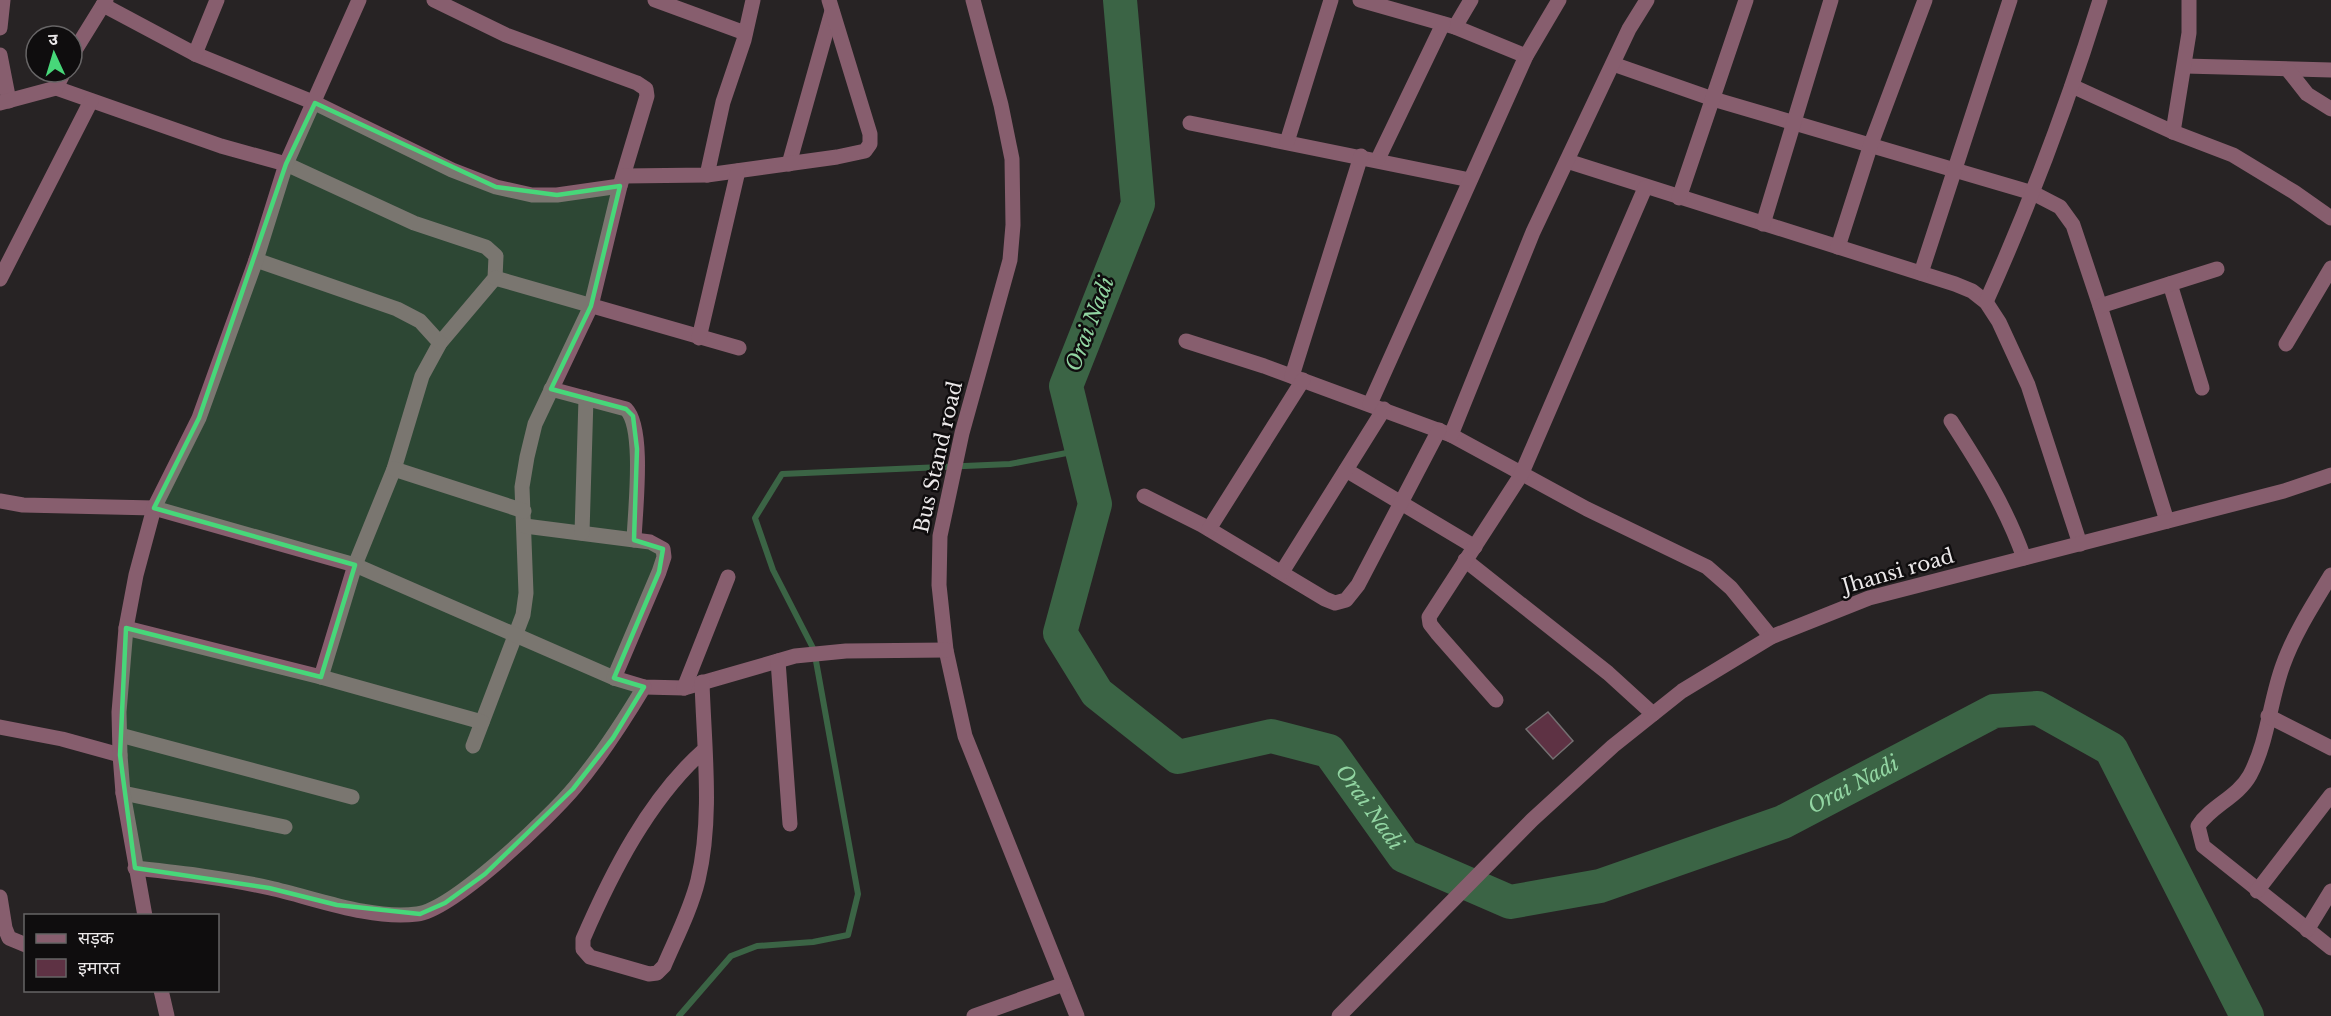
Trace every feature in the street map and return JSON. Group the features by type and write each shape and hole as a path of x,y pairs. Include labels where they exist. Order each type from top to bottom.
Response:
{"street":[{"path":"0,28 3,0"},
{"path":"195,54 217,0"},
{"path":"145,914 123,793 120,755 126,628 136,575 154,508 199,418 256,260 286,164 315,104 358,0"},
{"path":"434,0 506,35 637,82 646,89 644,109 622,181 591,306 535,424 522,487 526,592 517,636 473,746"},
{"path":"655,0 745,33"},
{"path":"707,175 723,102 753,0"},
{"name":"Bus Stand road","path":"973,0 1001,105 1012,159 1013,225 1010,260 962,433 950,485 940,546 939,585 945,650 965,736 1077,1016"},
{"path":"1287,142 1331,0"},
{"path":"1360,0 1449,25 1526,56"},
{"path":"1378,159 1449,25 1470,0"},
{"path":"1282,572 1346,470 1377,406 1470,180 1526,56 1559,0"},
{"path":"1144,496 1209,529 1325,599 1335,603 1346,600 1358,585 1401,503 1445,433 1533,232 1629,29 1647,0"},
{"path":"1680,198 1746,0"},
{"path":"1763,224 1793,122 1816,58 1831,0"},
{"path":"1838,247 1871,144 1925,0"},
{"path":"1921,273 2010,0"},
{"path":"1986,302 2033,193 2100,0"},
{"path":"2173,132 2185,66 2189,33 2189,0"},
{"path":"84,35 104,2 195,54 315,104 452,170 496,187 532,195 557,195 622,181 707,175 865,151 870,144 870,134 831,5"},
{"path":"789,164 831,5"},
{"path":"0,55 4,102 56,88 221,146 286,164 414,223 486,247 496,256 495,278 440,343 413,400 394,469 355,565 321,677"},
{"path":"1613,64 1713,99 2033,193 2060,207 2073,225 2167,521"},
{"path":"2185,66 2331,70"},
{"path":"2288,70 2307,94 2331,109"},
{"path":"56,88 58,84"},
{"path":"2072,86 2173,132 2233,155 2294,192 2331,218"},
{"path":"0,279 91,101"},
{"path":"1190,123 1378,159 1470,180"},
{"path":"1209,529 1297,378 1361,156"},
{"path":"1567,161 1645,188 1921,273 1972,291 1986,302 1999,322 2028,385 2080,544"},
{"path":"699,338 738,171"},
{"path":"1496,700 1430,624 1433,609 1521,475 1645,188"},
{"path":"256,260 397,309 420,321 440,343"},
{"path":"2286,345 2331,268"},
{"path":"2100,306 2217,269"},
{"path":"495,278 739,348"},
{"path":"2170,284 2202,388"},
{"path":"1186,341 1377,406 1445,433 1521,475 1707,567 1731,588 1771,637"},
{"path":"551,389 626,409 633,416 637,449 634,540"},
{"path":"582,533 586,398"},
{"path":"1951,422 1992,484 2011,522 2024,558"},
{"path":"394,469 525,519 582,533 658,544 663,549 664,557 614,678"},
{"path":"1346,470 1475,547"},
{"name":"Jhansi road","path":"1339,1016 1532,820 1613,746 1682,691 1771,637 1869,598 2284,491 2331,475"},
{"path":"0,501 23,505 154,508 355,565 614,678 644,687 684,688 795,656 846,651 945,650"},
{"path":"1465,560 1591,659 1653,714"},
{"path":"2331,575 2284,663 2249,777 2233,794 2205,815 2198,826 2203,846 2331,948"},
{"path":"684,688 728,577"},
{"path":"126,628 321,677 482,722"},
{"path":"778,661 790,824"},
{"path":"702,682 704,750 704,848 698,882 664,966 657,973 649,974 590,957 583,949 582,939 619,863 665,792 682,770 704,750"},
{"path":"135,868 258,886 337,905 399,915 420,914 445,903 486,874 573,789 613,738 644,687"},
{"path":"2268,717 2331,748"},
{"path":"0,727 62,739 120,755"},
{"path":"120,735 352,796"},
{"path":"123,793 285,826"},
{"path":"2257,891 2331,795"},
{"path":"2307,930 2331,891"},
{"path":"0,897 4,928 9,938 24,944"},
{"path":"974,1016 1064,984"},
{"path":"161,992 167,1016"}],"highlighted area":[{"path":"315,103 496,187 557,195 620,186 591,306 551,389 626,409 633,416 637,449 634,540 663,549 659,572 614,678 644,687 613,738 573,789 485,874 445,903 420,914 337,905 269,888 135,868 120,755 126,628 321,677 355,565 154,508 199,418 286,164"}],"building":[{"path":"1548,712 1573,741 1553,759 1526,729"}],"waterway":[{"name":"Orai Nadi","path":"1120,0 1138,204 1066,386 1095,504 1060,633 1097,693 1178,757 1271,736 1329,751 1404,856 1510,902 1600,886 1783,822 1994,711 2038,708 2111,749 2247,1016"},
{"path":"679,1016 731,956 757,946 813,942 848,935 858,894 814,650 773,570 755,518 782,474 1010,464 1082,450"}]}
